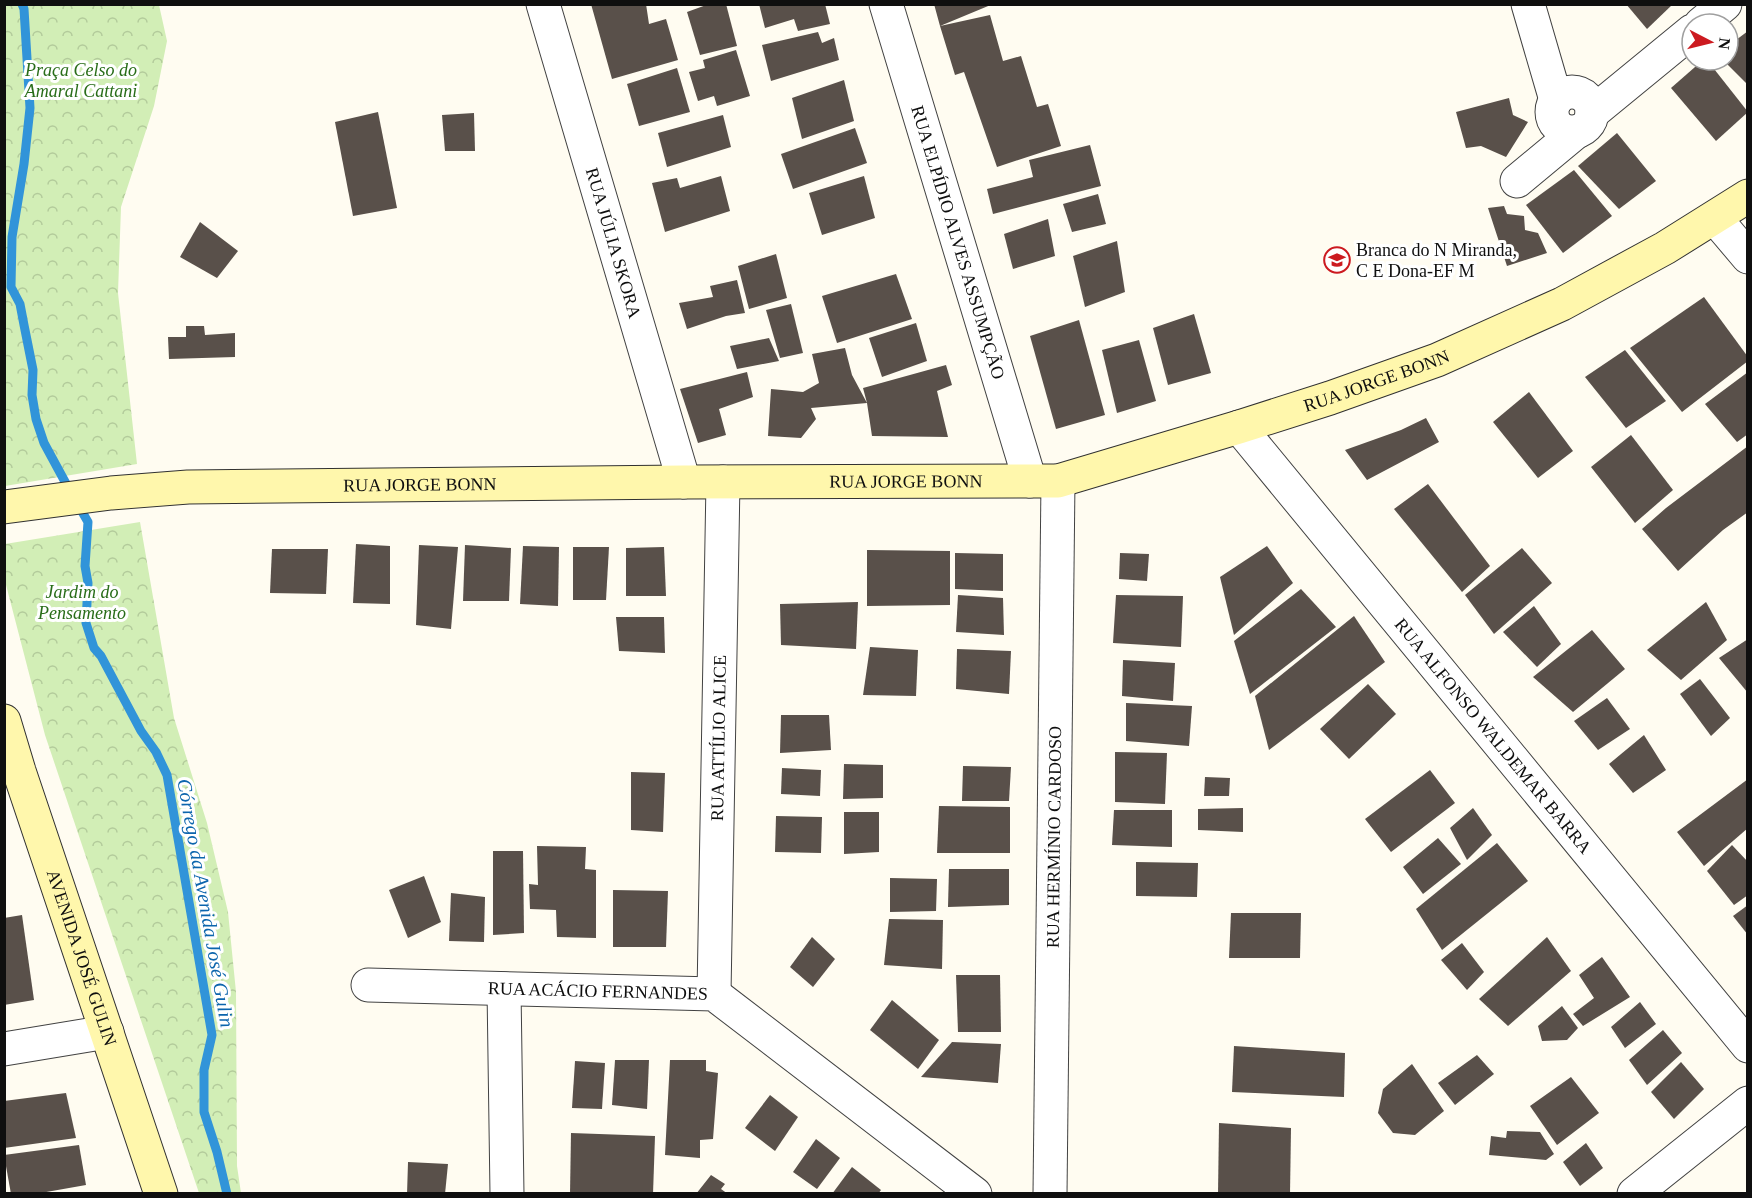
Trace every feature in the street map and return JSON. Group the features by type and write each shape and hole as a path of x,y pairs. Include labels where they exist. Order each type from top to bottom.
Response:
{"street":[{"name":"RUA JÚLIA SKORA","path":"543,4 684,482"},
{"name":"RUA ELPÍDIO ALVES ASSUMPÇÃO","path":"886,4 1044,481"},
{"path":"1528,4 1556,100 1566,92 1579,93 1589,101 1584,123"},
{"path":"1517,182 1680,42"},
{"name":"RUA JORGE BONN","path":"4,507 111,493 188,487 1044,481 1239,427 1437,360 1498,334 1572,298 1665,248 1748,196"},
{"path":"1715,218 1748,257"},
{"name":"RUA ALFONSO WALDEMAR BARRA","path":"1239,427 1748,1046"},
{"name":"RUA HERMÍNIO CARDOSO","path":"1044,481 1050,1194"},
{"name":"RUA ATTÍLIO ALICE","path":"714,994 723,482"},
{"name":"AVENIDA JOSÉ GULIN","path":"4,721 12,773 107,1032 161,1194"},
{"name":"RUA ACÁCIO FERNANDES","path":"368,986 714,994 975,1194"},
{"path":"504,989 507,1194"},
{"path":"4,1049 107,1032"},
{"path":"1634,1194 1748,1103"}],"green space":[{"name":"Praça Celso do Amaral Cattani","path":"5,4 159,5 167,41 154,106 121,207 118,293 137,464 5,486"},
{"name":"Jardim do Pensamento","path":"140,522 174,718 207,823 228,912 236,992 237,1166 241,1193 199,1193 45,735 5,581 5,544"}],"building":[{"path":"591,4 646,4 649,24 666,19 678,60 612,79"},
{"path":"709,4 726,4 737,46 700,55 687,12"},
{"path":"759,4 825,4 830,24 798,31 794,19 765,28"},
{"path":"934,4 993,4 940,26"},
{"path":"1626,4 1673,4 1647,29"},
{"path":"990,15 1003,61 1021,56 1037,107 1048,104 1061,146 997,167 964,72 955,75 940,26"},
{"path":"1748,31 1748,85 1735,72 1740,72 1740,37"},
{"path":"818,32 822,43 834,38 839,60 771,81 762,45"},
{"path":"736,50 750,96 717,106 714,96 698,101 689,72 705,68 703,60"},
{"path":"677,68 690,112 639,126 627,84"},
{"path":"1689,72 1716,72 1748,112 1716,141 1671,88"},
{"path":"844,80 854,121 802,139 792,98"},
{"path":"1509,98 1513,115 1528,122 1506,157 1481,146 1466,148 1456,112"},
{"path":"378,112 397,208 353,216 335,122"},
{"path":"474,113 475,151 445,151 442,115"},
{"path":"723,115 731,147 667,167 658,133"},
{"path":"855,128 867,163 793,189 781,154"},
{"path":"1617,133 1656,181 1619,209 1578,166"},
{"path":"1090,145 1101,186 993,214 987,189 1033,177 1029,160"},
{"path":"1574,170 1612,216 1563,253 1526,205"},
{"path":"721,176 730,211 665,232 652,183 677,178 680,188"},
{"path":"864,176 875,218 822,235 809,193"},
{"path":"1098,194 1106,224 1072,232 1063,204"},
{"path":"1504,206 1507,214 1524,216 1525,230 1538,233 1547,253 1507,266 1488,208"},
{"path":"1048,219 1055,256 1013,269 1004,234"},
{"path":"200,222 238,251 217,278 180,257"},
{"path":"1117,241 1125,292 1085,307 1073,256"},
{"path":"776,254 787,298 749,309 738,266"},
{"path":"896,274 912,319 837,343 822,296"},
{"path":"737,280 745,313 726,316 687,329 679,303 713,297 710,286"},
{"path":"1704,297 1748,357 1748,361 1682,412 1630,348"},
{"path":"791,304 803,353 780,358 766,310"},
{"path":"1194,314 1211,373 1168,385 1153,328"},
{"path":"1079,320 1105,415 1056,429 1030,336"},
{"path":"916,323 927,361 882,377 869,338"},
{"path":"186,326 204,326 205,335 235,333 235,357 169,359 168,337 186,337"},
{"path":"769,338 779,361 737,369 730,346"},
{"path":"1139,340 1156,401 1117,413 1102,350"},
{"path":"845,348 852,375 867,403 811,408 816,419 801,438 768,436 771,389 803,392 819,383 812,354"},
{"path":"1625,350 1666,401 1626,428 1585,377"},
{"path":"946,365 952,385 937,391 948,437 872,436 863,388"},
{"path":"747,372 753,397 719,409 726,435 698,443 680,389"},
{"path":"1748,372 1748,434 1737,442 1705,404"},
{"path":"1529,392 1573,451 1538,478 1493,422"},
{"path":"1426,418 1439,442 1367,480 1345,450 1401,430"},
{"path":"1631,435 1673,490 1635,523 1591,467"},
{"path":"1748,446 1748,512 1723,530 1678,571 1642,529"},
{"path":"1428,484 1490,566 1462,592 1394,509"},
{"path":"356,544 390,546 390,604 353,603"},
{"path":"419,545 458,547 451,629 416,625"},
{"path":"465,545 511,548 509,601 463,601"},
{"path":"523,546 559,547 558,606 520,604"},
{"path":"1267,546 1293,583 1234,635 1220,577"},
{"path":"573,547 609,547 606,600 573,600"},
{"path":"664,547 666,596 626,596 626,548"},
{"path":"1522,548 1552,583 1494,634 1465,595"},
{"path":"272,549 328,549 326,594 270,593"},
{"path":"867,550 950,551 950,605 867,606"},
{"path":"955,553 1003,554 1003,591 955,589"},
{"path":"1120,553 1149,554 1147,581 1119,579"},
{"path":"1301,589 1336,627 1250,694 1234,641"},
{"path":"958,595 1003,598 1004,635 956,632"},
{"path":"1116,595 1183,596 1181,647 1113,643"},
{"path":"858,602 856,649 781,645 780,604"},
{"path":"1706,602 1727,640 1681,680 1647,650"},
{"path":"1534,606 1561,644 1537,667 1503,632"},
{"path":"1354,616 1385,662 1269,750 1255,696"},
{"path":"616,617 664,617 665,653 619,651"},
{"path":"1592,630 1625,669 1573,712 1533,677"},
{"path":"1748,639 1748,693 1719,658"},
{"path":"870,647 918,650 916,696 863,695"},
{"path":"957,649 1011,651 1009,694 956,689"},
{"path":"1123,660 1175,663 1173,701 1122,696"},
{"path":"1700,679 1730,718 1711,736 1680,694"},
{"path":"1368,684 1396,714 1349,759 1320,729"},
{"path":"1607,698 1630,729 1598,750 1574,721"},
{"path":"1126,703 1192,706 1189,746 1126,741"},
{"path":"781,715 829,715 831,750 780,753"},
{"path":"1644,735 1666,770 1633,793 1609,764"},
{"path":"1115,752 1167,753 1165,804 1115,802"},
{"path":"844,764 883,765 883,798 843,799"},
{"path":"963,766 1011,767 1009,801 962,801"},
{"path":"782,768 821,770 820,796 781,794"},
{"path":"1430,770 1455,803 1391,852 1365,819"},
{"path":"631,772 665,773 663,832 631,830"},
{"path":"1205,777 1230,778 1229,796 1204,796"},
{"path":"1748,779 1748,828 1704,866 1677,832"},
{"path":"939,806 1010,807 1010,853 937,853"},
{"path":"1243,808 1243,832 1198,830 1198,809"},
{"path":"1473,808 1492,835 1467,860 1450,828"},
{"path":"1114,810 1172,810 1172,847 1112,845"},
{"path":"844,812 879,812 879,852 844,854"},
{"path":"776,816 822,817 821,853 775,852"},
{"path":"1438,838 1461,864 1423,894 1403,867"},
{"path":"1497,843 1528,881 1442,950 1416,909"},
{"path":"1732,845 1748,862 1748,895 1734,905 1707,871"},
{"path":"537,846 586,847 585,869 596,870 596,938 557,937 556,910 530,909 529,884 538,885"},
{"path":"493,851 523,851 524,933 493,935"},
{"path":"1136,862 1198,863 1197,897 1136,896"},
{"path":"949,869 1009,869 1009,905 948,907"},
{"path":"424,876 441,922 408,938 389,890"},
{"path":"890,878 937,879 936,911 890,912"},
{"path":"613,890 668,891 666,947 613,947"},
{"path":"451,893 485,897 484,942 449,941"},
{"path":"1748,905 1748,935 1733,916"},
{"path":"1231,913 1301,913 1300,958 1229,958"},
{"path":"22,915 34,1000 4,1005 4,918"},
{"path":"889,919 943,920 942,969 884,965"},
{"path":"812,937 835,959 813,987 790,967"},
{"path":"1547,937 1571,971 1508,1026 1479,999"},
{"path":"1462,943 1484,972 1467,990 1441,960"},
{"path":"1602,957 1630,997 1583,1026 1573,1014 1594,998 1579,975"},
{"path":"956,975 1000,975 1001,1032 958,1032"},
{"path":"892,1000 939,1040 918,1069 870,1030"},
{"path":"1640,1002 1656,1024 1625,1048 1611,1027"},
{"path":"1562,1006 1578,1028 1567,1040 1542,1041 1538,1026"},
{"path":"1663,1030 1682,1053 1647,1085 1629,1060"},
{"path":"952,1042 1001,1044 998,1083 921,1077"},
{"path":"1234,1046 1345,1053 1344,1097 1232,1092"},
{"path":"1477,1055 1494,1074 1455,1105 1438,1083"},
{"path":"615,1060 649,1060 647,1109 612,1105"},
{"path":"670,1060 706,1060 706,1071 718,1073 713,1139 700,1140 700,1158 665,1155"},
{"path":"575,1061 605,1063 602,1109 572,1108"},
{"path":"1681,1062 1704,1089 1674,1119 1651,1092"},
{"path":"1412,1064 1444,1111 1415,1135 1393,1133 1378,1113 1383,1089"},
{"path":"1571,1077 1599,1113 1557,1145 1530,1106"},
{"path":"66,1093 76,1138 4,1148 4,1101"},
{"path":"770,1095 798,1117 775,1151 745,1128"},
{"path":"1219,1123 1291,1128 1290,1194 1218,1194"},
{"path":"1507,1131 1540,1132 1554,1154 1546,1160 1489,1155 1491,1136 1506,1138"},
{"path":"571,1133 655,1136 653,1194 570,1194"},
{"path":"816,1139 840,1158 817,1189 793,1172"},
{"path":"1586,1143 1603,1168 1580,1186 1563,1162"},
{"path":"79,1145 86,1185 35,1194 11,1194 4,1155"},
{"path":"408,1162 448,1164 445,1194 407,1194"},
{"path":"852,1167 881,1190 878,1194 832,1194"},
{"path":"711,1175 725,1184 721,1189 728,1194 696,1194"}],"waterway":[{"name":"Córrego da Avenida José Gulin","path":"22,4 30,108 12,237 11,287 20,304 33,370 32,395 36,419 44,443 70,491"},
{"name":"Córrego da Avenida José Gulin","path":"77,503 88,522 85,566 88,583 86,623 94,648 101,656 167,775 212,1035 204,1070 204,1112 227,1194"}],"place":[{"name":"Branca do N Miranda, C E Dona-EF M","path":"1337,260"}]}
